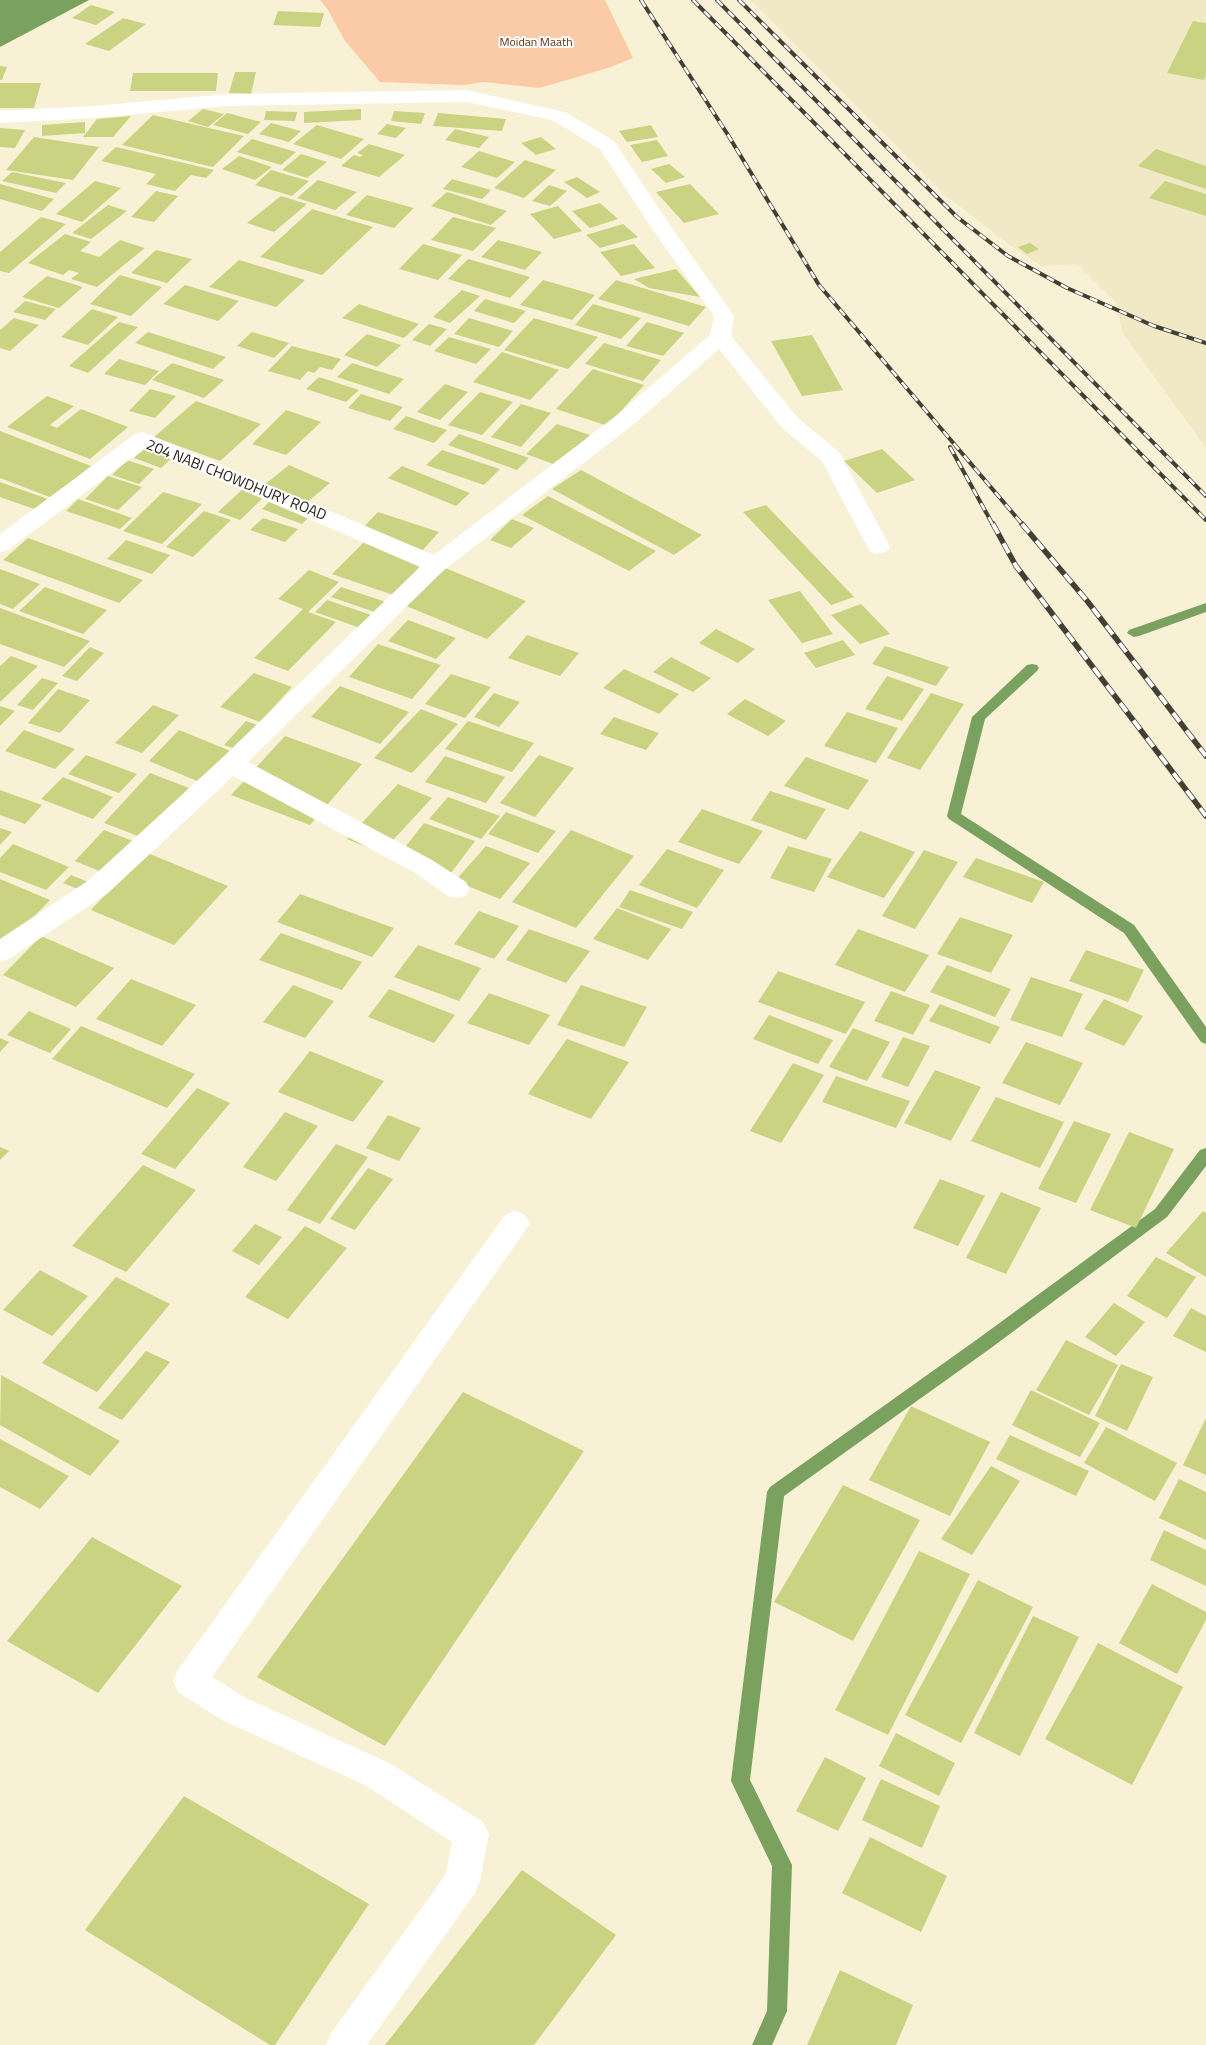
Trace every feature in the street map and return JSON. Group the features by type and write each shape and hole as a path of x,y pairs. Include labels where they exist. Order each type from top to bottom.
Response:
{"street":[{"path":"0,117 94,112 227,100 467,96 558,116 608,145 662,230 724,316 720,337 625,420 436,565 231,764 98,887 0,952"},
{"path":"720,337 790,423 831,457 878,547"},
{"name":"204 NABI CHOWDHURY ROAD","path":"0,545 143,439 436,565"},
{"path":"231,764 422,866 457,889"},
{"path":"346,2045 462,1881 471,1834 377,1774 234,1709 190,1681 515,1224"}],"shaded area":[{"path":"0,0 89,0 0,47"},
{"path":"751,0 1206,0 1206,448 1123,334 1115,301 1077,264 1041,266 1008,244 944,194"}],"green space":[{"name":"Moidan Maath","path":"320,0 605,0 633,58 608,68 539,88 484,82 463,85 380,82 345,41 328,10"}],"building":[{"path":"91,5 115,12 96,25 72,18"},
{"path":"278,11 324,13 320,27 273,25"},
{"path":"123,18 146,24 109,51 85,44"},
{"path":"1193,21 1206,23 1206,76 1204,80 1167,73"},
{"path":"0,66 7,67 2,80 0,80"},
{"path":"235,72 256,72 251,94 229,93"},
{"path":"133,73 218,73 216,91 130,91"},
{"path":"0,83 41,83 34,108 0,108"},
{"path":"203,109 224,114 208,127 188,121"},
{"path":"361,109 361,120 304,123 304,112"},
{"path":"266,111 297,112 295,121 264,120"},
{"path":"394,111 425,113 421,124 391,121"},
{"path":"227,113 261,122 248,134 213,125"},
{"path":"438,113 506,119 502,131 433,126"},
{"path":"153,115 244,136 213,167 122,145"},
{"path":"131,116 113,137 83,137 97,119"},
{"path":"85,122 85,133 42,136 42,125"},
{"path":"271,123 301,131 289,142 259,134"},
{"path":"387,124 406,128 396,138 377,134"},
{"path":"317,125 364,139 341,159 293,144"},
{"path":"651,125 658,137 627,142 619,131"},
{"path":"0,128 25,130 15,148 0,147"},
{"path":"455,129 489,137 479,148 445,140"},
{"path":"34,137 99,147 73,180 6,170"},
{"path":"541,137 556,149 536,155 521,143"},
{"path":"252,139 296,152 281,165 237,152"},
{"path":"657,140 668,156 642,162 630,145"},
{"path":"369,144 405,155 379,177 341,166 354,155 360,157 363,155 357,153"},
{"path":"116,147 214,170 206,178 191,175 175,191 146,184 156,174 101,161"},
{"path":"1156,149 1206,166 1206,189 1138,166"},
{"path":"479,151 515,162 497,178 461,167"},
{"path":"301,154 327,162 307,178 282,170"},
{"path":"239,156 272,167 255,180 222,169"},
{"path":"525,160 556,170 524,198 494,188"},
{"path":"669,164 685,177 666,183 651,169"},
{"path":"271,170 309,181 292,196 255,185"},
{"path":"12,172 66,183 56,193 2,181"},
{"path":"577,177 600,192 587,198 564,182"},
{"path":"452,179 491,190 482,199 443,189"},
{"path":"318,180 357,192 335,210 297,198"},
{"path":"95,181 121,188 82,222 56,214"},
{"path":"1165,181 1206,194 1206,216 1149,198"},
{"path":"0,184 54,199 42,211 0,199"},
{"path":"690,184 719,214 684,223 656,192"},
{"path":"549,185 567,191 550,206 532,201"},
{"path":"156,191 178,196 154,222 131,217"},
{"path":"447,192 507,211 491,225 431,206"},
{"path":"367,195 414,208 394,228 346,215"},
{"path":"281,196 307,204 274,232 247,223"},
{"path":"600,203 618,219 590,228 572,211"},
{"path":"108,205 127,211 91,239 72,233"},
{"path":"558,206 582,231 554,239 530,214"},
{"path":"312,209 373,227 322,275 260,257"},
{"path":"41,217 66,224 9,273 0,271 0,252"},
{"path":"453,217 496,228 473,251 431,240"},
{"path":"623,224 638,237 600,248 586,235"},
{"path":"65,234 91,242 80,251 99,257 120,240 145,248 97,287 71,279 79,273 69,270 63,275 28,263"},
{"path":"498,240 542,252 525,270 481,257"},
{"path":"1030,243 1039,249 1027,254 1018,247"},
{"path":"423,244 462,255 438,280 399,269"},
{"path":"634,244 655,268 621,276 600,252"},
{"path":"156,250 192,259 167,283 131,273"},
{"path":"468,259 530,277 510,298 448,279"},
{"path":"239,260 305,280 276,307 209,287"},
{"path":"676,269 700,297 649,288 634,279"},
{"path":"120,275 162,287 131,316 90,304"},
{"path":"47,276 83,287 59,308 22,297"},
{"path":"543,280 595,295 572,320 520,305"},
{"path":"616,280 706,307 689,326 598,299"},
{"path":"185,285 239,301 218,321 163,304"},
{"path":"462,290 480,296 450,323 433,317"},
{"path":"485,299 526,311 514,323 474,311"},
{"path":"25,301 56,309 45,320 13,312"},
{"path":"359,304 419,324 404,338 342,318"},
{"path":"593,304 641,318 621,339 575,325"},
{"path":"92,309 118,317 88,345 61,337"},
{"path":"14,318 39,325 10,351 0,348 0,330"},
{"path":"469,318 513,331 499,347 454,334"},
{"path":"534,318 598,337 568,369 504,350"},
{"path":"119,322 138,327 88,373 69,366"},
{"path":"647,322 684,333 663,356 626,346"},
{"path":"429,324 447,329 430,346 412,340"},
{"path":"148,332 226,357 213,369 135,343"},
{"path":"252,332 289,343 274,358 237,346"},
{"path":"367,334 401,345 377,367 344,355"},
{"path":"812,335 843,390 802,396 771,341"},
{"path":"449,337 491,349 476,364 434,351"},
{"path":"604,343 661,360 643,381 585,364"},
{"path":"292,346 341,359 332,370 320,367 314,373 308,371 300,380 268,371"},
{"path":"502,352 559,370 530,400 473,382"},
{"path":"119,359 159,371 145,385 104,374"},
{"path":"172,363 224,380 204,398 152,380"},
{"path":"352,363 404,379 389,394 337,377"},
{"path":"593,369 644,385 608,426 556,409"},
{"path":"319,377 359,390 346,402 306,389"},
{"path":"445,384 468,392 440,420 417,412"},
{"path":"150,389 176,396 155,418 129,411"},
{"path":"480,392 513,402 482,435 448,425"},
{"path":"361,394 403,407 390,421 348,408"},
{"path":"47,396 74,406 50,425 57,428 81,409 128,427 90,459 7,427"},
{"path":"196,401 261,424 220,461 154,437"},
{"path":"521,404 551,413 521,447 491,437"},
{"path":"286,410 321,422 286,455 252,444"},
{"path":"406,416 447,430 434,443 393,429"},
{"path":"557,424 590,435 559,466 526,454"},
{"path":"0,431 91,466 52,498 0,478"},
{"path":"459,434 529,458 517,470 448,445"},
{"path":"148,446 174,456 161,468 134,458"},
{"path":"882,449 915,480 877,493 844,461"},
{"path":"442,450 500,469 484,485 426,465"},
{"path":"127,460 154,469 139,484 112,475"},
{"path":"289,465 330,483 305,504 263,486"},
{"path":"402,466 470,493 456,506 388,478"},
{"path":"581,470 702,535 674,555 552,489"},
{"path":"108,476 142,487 118,510 85,499"},
{"path":"0,482 48,499 37,510 0,497"},
{"path":"244,488 265,496 240,520 218,512"},
{"path":"163,492 202,504 162,544 123,531"},
{"path":"548,496 656,551 629,571 522,515"},
{"path":"78,499 132,518 120,529 66,511"},
{"path":"269,502 310,516 302,524 262,509"},
{"path":"766,505 854,597 831,605 743,512"},
{"path":"204,511 231,520 193,557 166,547"},
{"path":"378,512 439,532 421,552 360,531"},
{"path":"263,518 298,529 285,542 250,530"},
{"path":"512,519 534,528 511,548 490,540"},
{"path":"28,538 143,580 119,603 3,560"},
{"path":"126,540 170,555 152,574 107,559"},
{"path":"364,542 424,562 393,595 332,574"},
{"path":"445,568 526,601 487,639 406,606"},
{"path":"0,569 40,584 13,609 0,604"},
{"path":"309,570 339,582 308,612 336,622 288,671 254,658 303,609 278,599"},
{"path":"45,587 107,610 83,634 19,611"},
{"path":"341,587 392,604 383,615 331,597"},
{"path":"800,591 833,634 802,643 768,600"},
{"path":"327,600 377,617 366,630 315,612"},
{"path":"861,604 890,634 860,644 831,615"},
{"path":"0,608 90,641 64,667 0,644"},
{"path":"408,620 456,638 436,659 388,641"},
{"path":"716,629 755,649 738,663 699,643"},
{"path":"527,635 579,653 560,676 508,658"},
{"path":"843,640 855,655 816,668 804,653"},
{"path":"378,644 441,665 412,699 349,677"},
{"path":"885,646 949,667 936,686 872,664"},
{"path":"90,647 104,653 77,681 62,676"},
{"path":"11,656 38,666 0,702 0,666"},
{"path":"671,657 711,678 693,692 653,672"},
{"path":"624,669 679,694 659,714 603,688"},
{"path":"254,673 292,687 260,722 220,707"},
{"path":"451,674 491,687 465,718 425,704"},
{"path":"887,676 924,689 902,721 865,709"},
{"path":"42,678 58,683 33,710 17,705"},
{"path":"340,686 409,712 380,744 311,717"},
{"path":"58,689 90,700 60,733 28,723"},
{"path":"494,693 520,702 499,727 474,717"},
{"path":"931,693 964,704 920,770 887,758"},
{"path":"745,699 786,721 768,736 727,714"},
{"path":"153,705 179,715 142,753 115,743"},
{"path":"0,706 15,711 0,726"},
{"path":"421,709 458,724 412,773 374,758"},
{"path":"847,712 898,728 876,763 824,746"},
{"path":"614,717 659,733 646,750 600,734"},
{"path":"246,721 263,727 241,751 224,745"},
{"path":"468,721 534,743 512,772 445,749"},
{"path":"24,730 75,749 55,769 5,751"},
{"path":"179,730 233,752 202,783 149,761"},
{"path":"285,736 362,764 310,825 231,795"},
{"path":"86,755 137,774 119,793 68,774"},
{"path":"539,755 574,768 535,817 500,803"},
{"path":"445,756 505,777 486,803 425,782"},
{"path":"806,757 869,780 848,810 784,786"},
{"path":"150,773 189,788 143,838 104,823"},
{"path":"63,777 113,797 93,819 41,799"},
{"path":"398,784 432,798 381,853 347,839"},
{"path":"0,790 42,805 25,824 0,815"},
{"path":"770,791 826,809 806,840 751,820"},
{"path":"448,797 500,816 481,839 429,819"},
{"path":"702,809 763,831 739,864 678,842"},
{"path":"506,812 556,831 538,853 488,834"},
{"path":"424,823 475,841 451,873 399,855"},
{"path":"0,828 12,832 0,845"},
{"path":"104,830 133,841 104,873 75,861"},
{"path":"571,830 634,856 576,928 512,902"},
{"path":"860,831 915,852 884,898 827,877"},
{"path":"13,844 69,867 46,890 0,872 0,858"},
{"path":"486,846 530,863 500,899 455,881"},
{"path":"788,846 832,859 814,892 770,878"},
{"path":"667,849 724,870 697,908 639,885"},
{"path":"924,850 958,862 915,929 882,916"},
{"path":"145,852 228,886 174,945 91,910"},
{"path":"976,858 1044,882 1032,903 963,877"},
{"path":"71,875 93,884 85,892 63,883"},
{"path":"0,879 50,900 6,946 0,944"},
{"path":"630,890 693,912 682,929 619,907"},
{"path":"300,894 394,928 372,957 277,922"},
{"path":"617,908 671,929 648,960 593,939"},
{"path":"479,911 519,926 494,959 454,944"},
{"path":"960,917 1013,935 991,973 937,954"},
{"path":"529,929 590,951 566,983 506,960"},
{"path":"858,929 929,955 905,992 835,965"},
{"path":"281,933 362,962 342,990 259,960"},
{"path":"41,936 114,968 76,1007 3,975"},
{"path":"418,945 481,968 459,1001 394,977"},
{"path":"1086,950 1144,970 1128,1002 1069,981"},
{"path":"947,965 1011,989 995,1017 930,992"},
{"path":"778,971 865,1002 846,1034 758,1002"},
{"path":"1031,977 1083,994 1062,1037 1010,1020"},
{"path":"131,979 196,1005 162,1046 96,1019"},
{"path":"293,985 334,1001 305,1038 263,1022"},
{"path":"581,985 647,1007 624,1047 557,1025"},
{"path":"389,989 455,1015 434,1043 368,1017"},
{"path":"891,991 930,1005 913,1035 874,1021"},
{"path":"489,993 550,1015 529,1045 467,1023"},
{"path":"1104,999 1143,1016 1124,1046 1084,1029"},
{"path":"940,1004 1000,1027 990,1044 929,1021"},
{"path":"29,1011 71,1029 50,1053 7,1035"},
{"path":"769,1015 833,1040 818,1064 753,1039"},
{"path":"81,1026 195,1074 167,1108 52,1059"},
{"path":"853,1028 890,1042 867,1081 829,1067"},
{"path":"903,1037 930,1046 908,1087 881,1077"},
{"path":"0,1038 9,1042 0,1052"},
{"path":"567,1039 629,1062 591,1119 528,1094"},
{"path":"1026,1042 1083,1063 1060,1105 1002,1083"},
{"path":"310,1051 384,1081 353,1122 278,1092"},
{"path":"793,1063 824,1075 781,1143 750,1131"},
{"path":"935,1070 981,1087 951,1141 904,1123"},
{"path":"836,1076 910,1101 896,1128 822,1102"},
{"path":"197,1088 230,1103 175,1169 141,1154"},
{"path":"996,1097 1064,1122 1040,1168 971,1141"},
{"path":"285,1112 318,1126 276,1181 243,1167"},
{"path":"388,1115 421,1128 399,1161 366,1148"},
{"path":"1074,1121 1111,1134 1076,1203 1038,1189"},
{"path":"1129,1132 1174,1149 1136,1228 1090,1210"},
{"path":"336,1144 368,1157 320,1224 287,1210"},
{"path":"0,1147 9,1151 0,1160"},
{"path":"143,1165 196,1190 126,1272 72,1246"},
{"path":"368,1168 393,1179 355,1230 330,1219"},
{"path":"940,1179 985,1196 958,1246 913,1228"},
{"path":"1001,1192 1041,1208 1006,1274 966,1258"},
{"path":"1203,1211 1206,1213 1206,1277 1166,1253"},
{"path":"255,1224 282,1237 259,1265 232,1251"},
{"path":"305,1226 347,1248 288,1319 245,1297"},
{"path":"1156,1257 1196,1277 1167,1318 1127,1296"},
{"path":"40,1270 88,1296 52,1336 3,1310"},
{"path":"116,1277 170,1304 97,1392 42,1363"},
{"path":"1114,1303 1145,1322 1116,1356 1085,1337"},
{"path":"1191,1308 1206,1316 1206,1352 1173,1336"},
{"path":"1066,1340 1118,1365 1089,1415 1036,1390"},
{"path":"146,1351 170,1362 122,1420 98,1408"},
{"path":"1121,1364 1153,1377 1127,1431 1095,1416"},
{"path":"1,1375 120,1441 90,1476 0,1425"},
{"path":"1031,1390 1100,1423 1080,1457 1012,1425"},
{"path":"463,1392 584,1451 385,1746 257,1677"},
{"path":"911,1406 990,1442 950,1516 869,1480"},
{"path":"1206,1418 1206,1475 1183,1465"},
{"path":"1106,1427 1177,1463 1155,1501 1084,1463"},
{"path":"1010,1435 1089,1471 1076,1496 996,1459"},
{"path":"0,1439 69,1476 40,1509 0,1487"},
{"path":"991,1466 1020,1481 972,1555 941,1539"},
{"path":"1179,1479 1206,1492 1206,1540 1159,1518"},
{"path":"843,1485 920,1520 853,1641 774,1602"},
{"path":"1164,1530 1206,1550 1206,1586 1150,1560"},
{"path":"92,1537 182,1586 98,1693 7,1641"},
{"path":"919,1551 970,1574 888,1735 835,1710"},
{"path":"978,1580 1033,1607 961,1743 905,1715"},
{"path":"1152,1584 1206,1612 1206,1620 1177,1674 1119,1643"},
{"path":"1033,1616 1079,1637 1020,1756 974,1733"},
{"path":"1098,1643 1183,1687 1132,1785 1045,1739"},
{"path":"896,1733 955,1763 939,1796 879,1766"},
{"path":"825,1757 866,1778 838,1831 796,1811"},
{"path":"881,1779 940,1806 922,1848 862,1820"},
{"path":"184,1796 369,1904 275,2045 270,2045 85,1930"},
{"path":"870,1837 947,1876 921,1932 842,1893"},
{"path":"522,1870 616,1935 534,2045 385,2045"},
{"path":"840,1970 913,2005 896,2045 807,2045"}],"waterway":[{"path":"1134,633 1206,607"},
{"path":"1032,668 979,717 954,816 1129,929 1206,1038"},
{"path":"762,2045 777,2011 782,1865 740,1781 776,1492 985,1343 1161,1213 1206,1154"}],"railway":[{"path":"641,0 728,135 819,285 1023,525"},
{"path":"693,0 1206,520"},
{"path":"717,0 1206,496"},
{"path":"739,0 957,217 1008,256 1067,288 1154,326 1206,343"},
{"path":"950,447 993,525"},
{"path":"993,524 1016,566 1206,816"},
{"path":"1022,524 1088,602 1206,756"}]}
